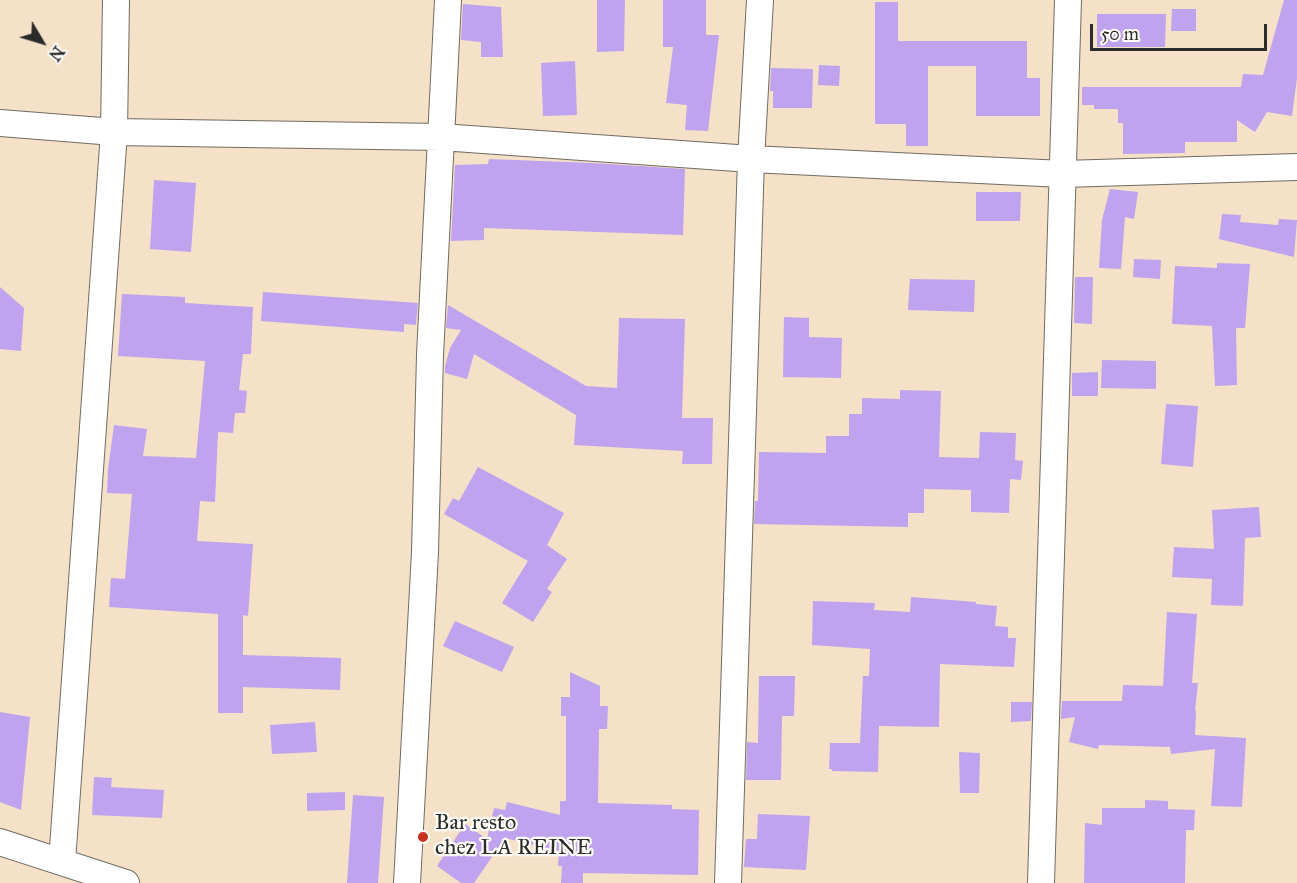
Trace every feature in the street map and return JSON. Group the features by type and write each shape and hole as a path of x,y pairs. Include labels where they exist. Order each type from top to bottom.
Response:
{"street":[{"path":"62,862 114,132 116,0"},
{"path":"407,883 425,552 430,355 447,0"},
{"path":"728,883 751,159 760,0"},
{"path":"1041,883 1068,0"},
{"path":"0,123 114,132 441,137 751,159 1063,174 1297,167"},
{"path":"0,842 126,883"}],"building":[{"path":"597,0 625,0 624,51 597,52"},
{"path":"663,0 706,0 706,35 719,35 708,131 685,130 687,105 666,103 673,47 663,47"},
{"path":"1284,0 1297,0 1297,78 1292,116 1267,112 1255,132 1237,120 1237,142 1185,142 1185,153 1123,154 1123,123 1118,123 1118,109 1094,109 1094,105 1082,105 1082,87 1241,87 1243,74 1263,75"},
{"path":"875,2 898,2 898,41 1027,41 1027,78 1040,78 1040,116 976,116 976,66 928,66 928,146 906,146 906,124 875,124"},
{"path":"463,4 501,7 503,57 481,57 481,42 461,40"},
{"path":"1172,9 1196,9 1196,31 1171,31"},
{"path":"1097,14 1166,14 1165,47 1097,47"},
{"path":"575,61 577,115 543,116 541,63"},
{"path":"819,65 840,66 839,86 818,85"},
{"path":"771,68 813,69 812,108 773,108 773,91 770,91"},
{"path":"489,159 685,169 683,235 484,228 484,240 451,241 455,165 488,164"},
{"path":"154,180 196,183 191,252 150,249"},
{"path":"1110,189 1138,192 1134,219 1125,217 1121,269 1099,268 1102,220"},
{"path":"976,192 1021,192 1020,221 976,221"},
{"path":"1222,214 1241,215 1240,222 1278,225 1279,219 1297,220 1294,257 1219,239"},
{"path":"1134,259 1161,260 1160,279 1133,277"},
{"path":"1217,263 1250,264 1245,328 1236,328 1237,385 1215,386 1212,326 1172,324 1175,266 1217,268"},
{"path":"1075,277 1093,277 1092,324 1074,323"},
{"path":"910,279 975,280 974,312 908,310"},
{"path":"0,287 24,308 21,351 0,349"},
{"path":"263,292 418,303 416,325 404,324 404,332 261,321"},
{"path":"122,294 185,297 185,303 253,307 251,354 243,354 239,390 247,391 245,413 235,413 233,433 218,432 215,502 200,501 197,541 253,544 248,616 243,615 243,655 341,658 340,690 243,687 243,713 218,713 218,614 109,607 111,578 125,579 132,494 107,493 114,425 147,429 143,456 196,458 205,361 118,356"},
{"path":"448,305 586,386 617,388 619,318 685,319 682,418 713,418 712,464 682,464 683,451 574,445 576,415 474,354 467,379 445,373 450,348 461,330 446,328"},
{"path":"784,317 809,318 809,337 842,338 841,378 783,377"},
{"path":"1102,360 1156,361 1156,389 1101,388"},
{"path":"1098,372 1098,396 1072,396 1072,373"},
{"path":"900,390 941,391 939,457 979,458 980,432 1016,433 1015,460 1023,461 1021,480 1010,479 1009,513 971,512 971,490 924,489 924,513 908,513 908,527 754,524 755,501 758,501 759,452 826,453 826,436 849,436 849,414 862,414 862,398 900,399"},
{"path":"1166,404 1198,406 1193,467 1161,464"},
{"path":"478,467 564,513 547,545 567,559 547,589 552,592 533,622 502,603 528,561 444,514 453,498 459,501"},
{"path":"1259,507 1261,537 1245,538 1243,606 1211,605 1212,579 1172,577 1174,547 1214,549 1212,510"},
{"path":"911,597 997,606 995,626 1008,627 1008,638 1016,638 1014,667 940,664 939,727 879,726 878,772 832,771 829,769 830,743 860,743 863,676 869,676 870,649 812,645 813,601 875,603 874,610 910,612"},
{"path":"1167,612 1197,614 1192,683 1198,683 1195,735 1246,738 1242,807 1211,806 1215,749 1171,754 1170,747 1099,745 1098,749 1069,742 1075,717 1061,719 1062,701 1122,701 1123,685 1163,686"},
{"path":"455,621 514,647 502,672 443,646"},
{"path":"570,672 600,686 600,706 608,706 607,729 599,729 598,803 672,805 672,809 699,810 698,875 583,873 583,883 561,883 562,866 558,866 559,851 505,838 474,883 461,883 437,866 465,824 487,839 494,808 505,810 507,802 560,815 560,801 566,801 566,716 561,716 561,697 570,697"},
{"path":"759,676 795,676 794,716 782,716 781,780 746,780 747,742 758,743"},
{"path":"1011,702 1032,702 1031,721 1011,722"},
{"path":"0,712 30,717 21,810 0,802"},
{"path":"315,722 317,752 272,754 270,725"},
{"path":"959,752 980,753 979,793 960,793"},
{"path":"94,777 112,778 111,787 164,790 162,818 92,815"},
{"path":"345,792 345,810 307,811 307,793"},
{"path":"353,795 384,797 378,883 347,883"},
{"path":"1145,800 1168,801 1168,809 1195,810 1194,830 1186,830 1185,883 1084,883 1085,823 1102,825 1102,808 1145,808"},
{"path":"758,814 810,816 806,870 744,867 746,839 757,839"}],"place":[{"name":"Bar resto chez LA REINE","path":"423,837"}]}
